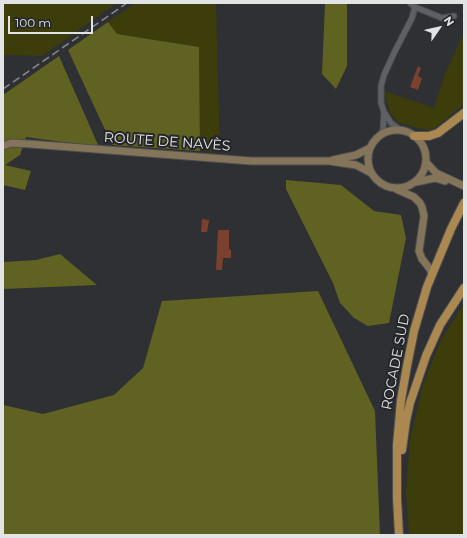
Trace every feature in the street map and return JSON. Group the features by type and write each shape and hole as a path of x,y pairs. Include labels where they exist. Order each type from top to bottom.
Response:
{"main road":[{"path":"414,136 429,136 438,133 464,113"},
{"path":"380,136 394,130 402,130 414,136 424,147 426,162 425,169 416,182 410,186 394,188"},
{"name":"ROUTE DE NAVÈS","path":"329,161 356,155 370,148 380,136"},
{"name":"ROUTE DE NAVÈS","path":"3,146 11,143 30,144 251,161 329,161 356,166 371,173 381,183 414,196 422,207 424,216 419,251 422,259 432,274"},
{"path":"370,148 368,156 371,173"},
{"path":"426,162 436,173 461,185"},
{"path":"416,182 435,178 461,185"},
{"name":"ROCADE SUD","path":"399,535 396,457 401,400 414,331 432,274 464,203"},
{"path":"399,535 402,443 410,403 435,335 464,288"}],"street":[{"path":"410,3 415,7 442,18 454,16"},
{"path":"380,136 383,130 384,112 380,94 381,86 384,75 412,18 415,7"},
{"path":"384,112 391,123 402,130"}],"shaded area":[{"path":"3,3 117,3 42,56 3,55"},
{"path":"135,3 216,3 220,152 200,151 199,47 117,34 108,22"},
{"path":"325,3 347,3 347,66 336,89 322,74"},
{"path":"108,22 117,34 199,47 200,151 112,145 68,50"},
{"path":"464,33 464,104 435,128 428,130 398,122 390,113 384,91 434,108 445,74"},
{"path":"59,56 99,147 26,137 20,155 5,165 31,171 25,190 3,185 3,95"},
{"path":"286,180 341,185 374,211 401,215 406,238 389,323 368,326 354,318 340,303 333,283 286,189"},
{"path":"60,254 97,285 3,289 3,262 36,260"},
{"path":"318,291 375,411 380,535 3,535 3,405 43,414 114,395 143,368 162,301"},
{"path":"464,304 464,535 409,535 406,489 410,440 423,385 441,340"}],"building":[{"path":"418,66 421,68 418,76 422,78 418,90 410,87"},
{"path":"202,219 209,220 207,232 201,232"},
{"path":"218,230 229,230 229,249 231,250 231,258 223,258 222,270 216,270"}],"railway":[{"path":"3,89 127,3"}]}
